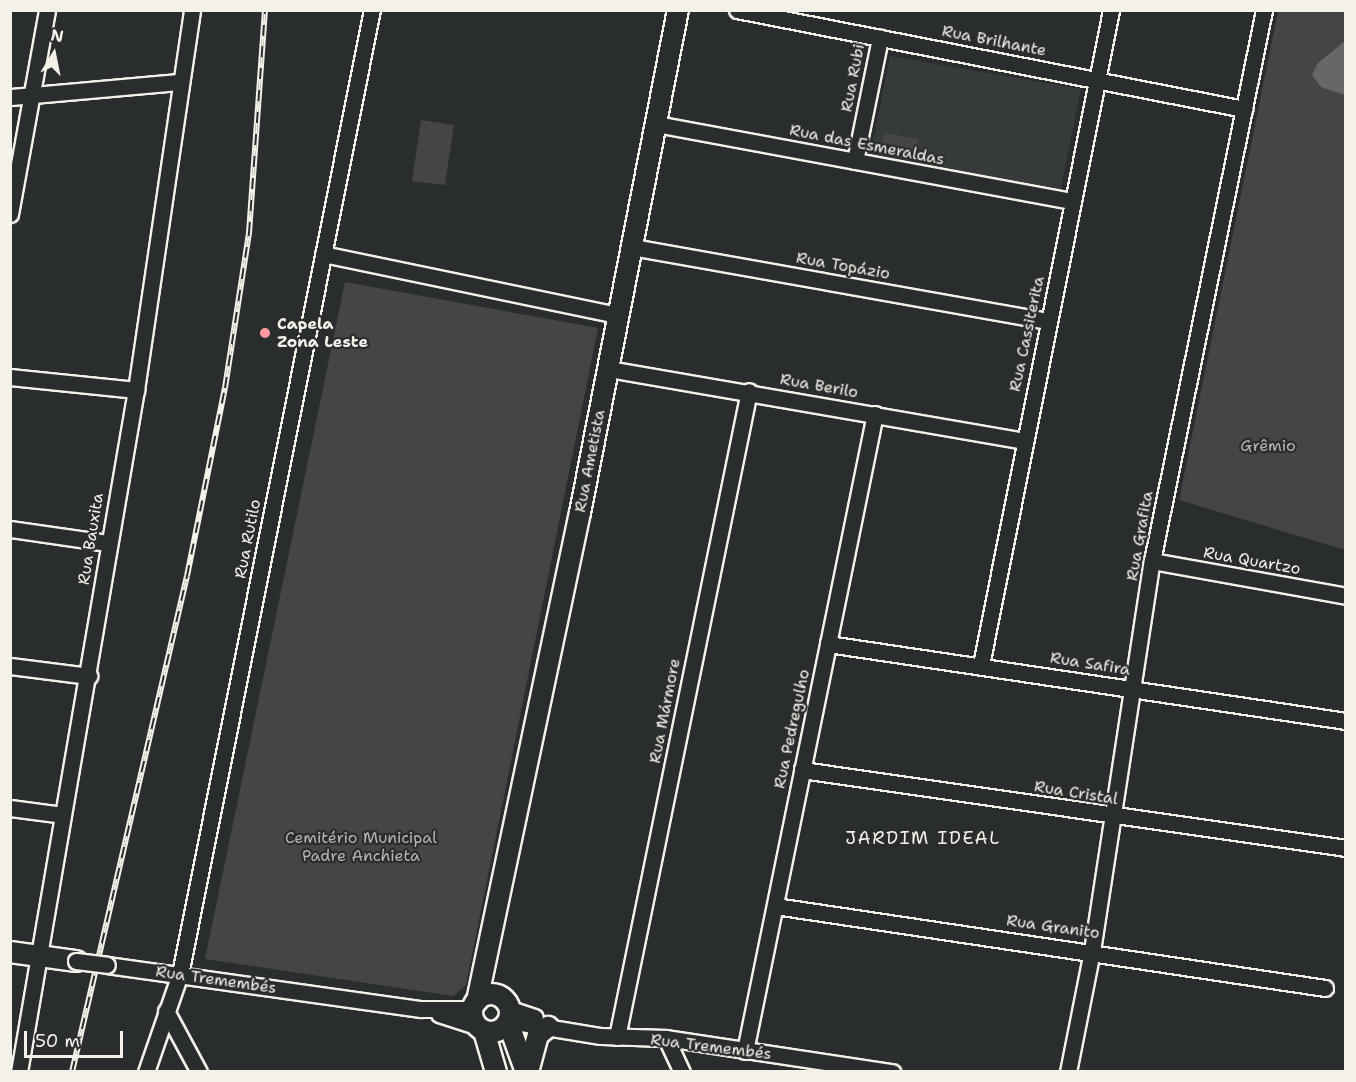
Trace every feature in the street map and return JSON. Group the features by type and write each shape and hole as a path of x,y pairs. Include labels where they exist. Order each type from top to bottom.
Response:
{"street":[{"path":"10,214 47,10"},
{"name":"Rua Bauxita","path":"19,1071 42,956 63,815 89,676 107,543 136,390 179,82 192,10"},
{"name":"Rua Rutilo","path":"146,1071 180,974 372,10"},
{"name":"Rua Ametista","path":"478,1017 494,909 608,369 678,10"},
{"name":"Rua Brilhante","path":"737,10 1244,109"},
{"name":"Rua Cassiterita","path":"981,665 1111,10"},
{"name":"Rua Grafita","path":"1068,1071 1092,951 1152,561 1264,10"},
{"name":"Rua Rubi","path":"855,161 880,38"},
{"path":"10,97 179,82"},
{"name":"Rua das Esmeraldas","path":"656,124 1073,201"},
{"name":"Rua Topázio","path":"632,247 1048,321"},
{"path":"323,254 618,315"},
{"name":"Rua Berilo","path":"608,369 1024,441"},
{"path":"10,377 136,390"},
{"name":"Rua Mármore","path":"617,1037 749,392"},
{"name":"Rua Pedregulho","path":"745,1051 875,414"},
{"path":"10,530 107,543"},
{"name":"Rua Quartzo","path":"1152,561 1346,596"},
{"name":"Rua Safira","path":"828,644 981,665 1346,722"},
{"path":"10,666 89,676"},
{"name":"Rua Cristal","path":"802,770 1111,817 1346,848"},
{"path":"10,808 63,815"},
{"name":"Rua Granito","path":"775,906 1092,951 1325,988"},
{"name":"Rua Ametista","path":"494,909 496,995"},
{"name":"Rua Tremembés","path":"10,951 478,1017"},
{"path":"478,1017 496,995 509,1017 527,1071"},
{"path":"166,1011 199,1071"},
{"path":"478,1017 496,1032 509,1017"},
{"path":"478,1017 496,1071"},
{"name":"Rua Tremembés","path":"509,1017 601,1036"},
{"name":"Rua Tremembés","path":"509,1017 548,1027 601,1036 666,1038 848,1068 892,1071"},
{"path":"527,1071 538,1035 548,1027"},
{"path":"666,1038 682,1071"}],"shaded area":[{"path":"1345,41 1345,95 1321,87 1312,75 1318,63"},
{"path":"890,56 1081,89 1061,189 870,157"}],"green space":[{"name":"Grêmio","path":"1278,11 1345,11 1345,550 1179,500"},
{"path":"421,120 454,125 445,185 412,181"},
{"path":"884,133 918,139 915,156 881,149"},
{"name":"Cemitério Municipal Padre Anchieta","path":"345,282 598,328 466,985 453,996 205,959"}],"railway":[{"path":"72,1072 187,576 225,388 249,233 265,10"}],"place":[{"name":"Capela Zona Leste","path":"265,333"}],"district":[{"name":"JARDIM IDEAL","path":"923,838"}]}
